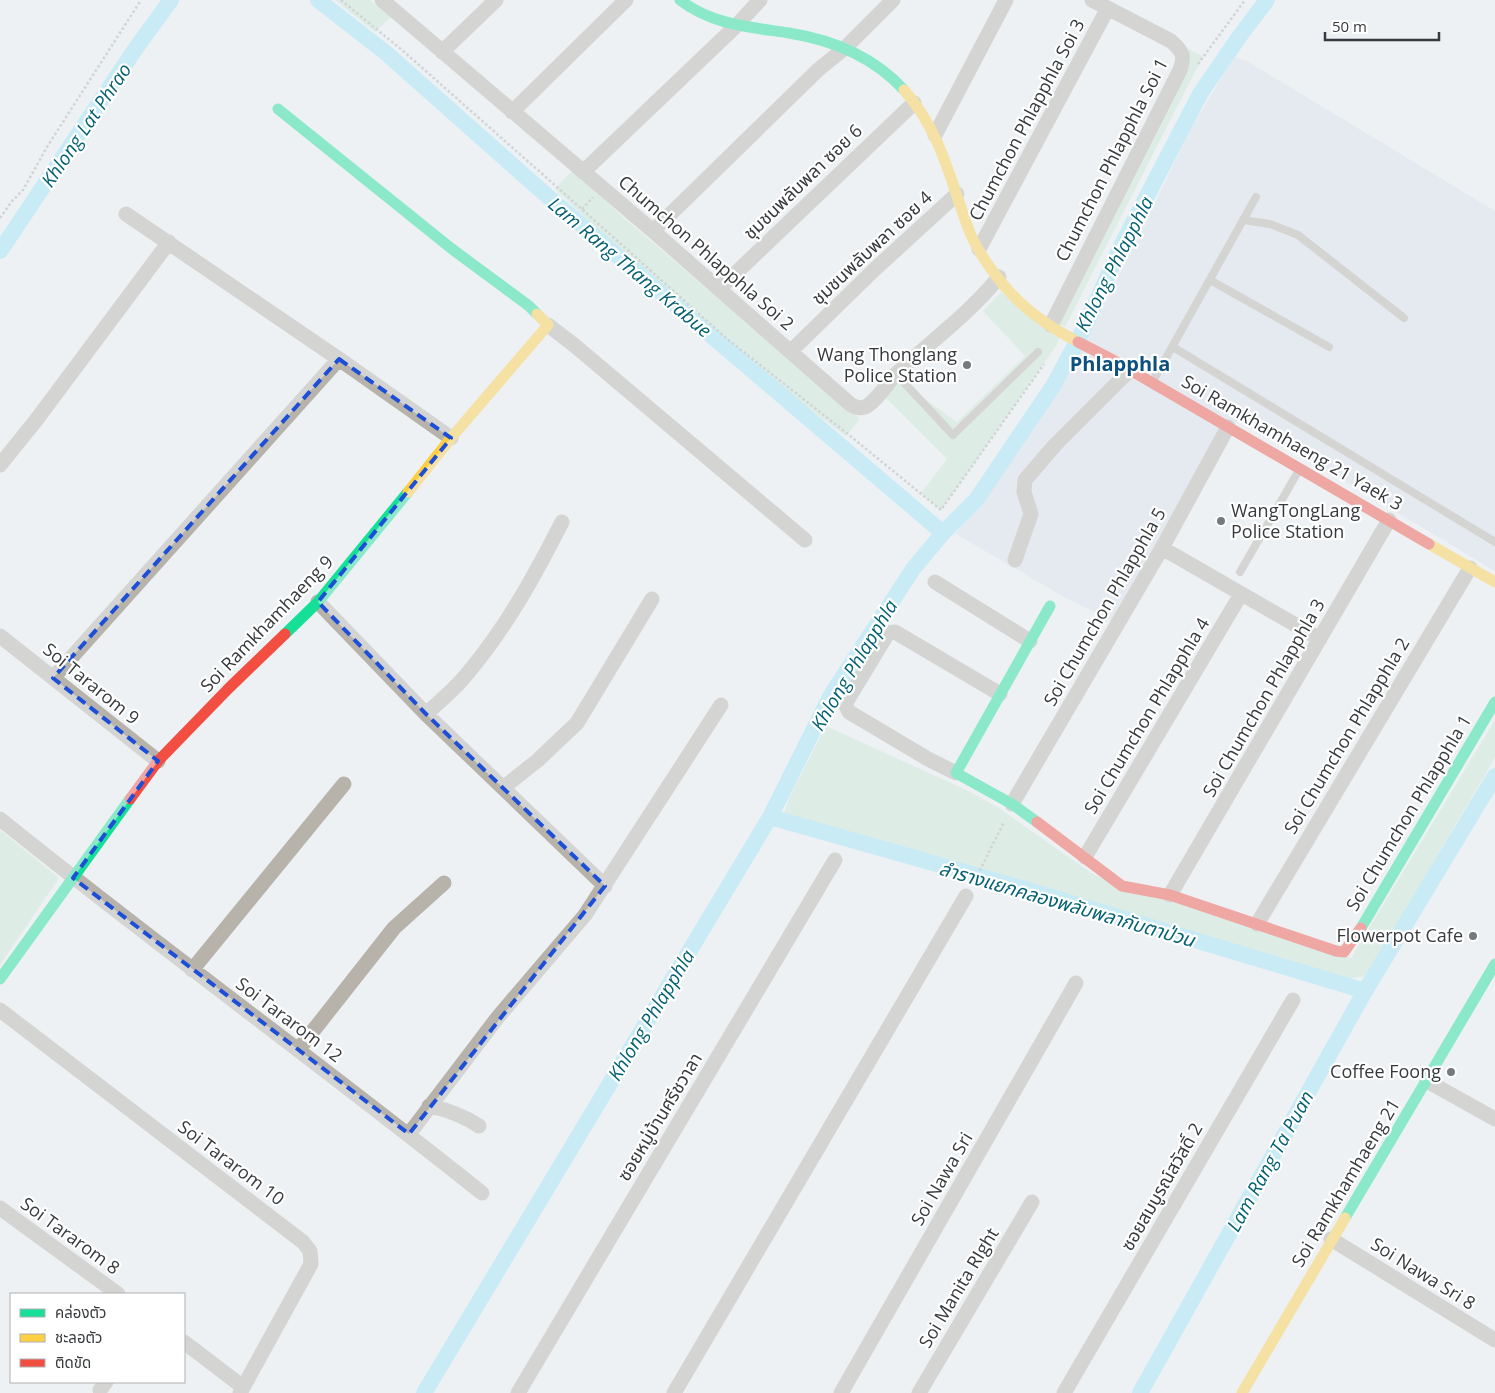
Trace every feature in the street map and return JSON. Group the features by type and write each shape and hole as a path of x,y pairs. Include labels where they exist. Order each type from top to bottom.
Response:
{"street":[{"name":"Chumchon Phlapphla Soi 2","path":"382,0 652,230 850,404 858,408 866,406 872,401 896,374 982,298 999,277"},
{"path":"442,52 496,0"},
{"path":"512,112 626,0"},
{"name":"Soi Ramkhamhaeng 21 Yaek 3","path":"680,0 707,17 736,26 791,33 829,41 863,55 888,74 914,103 935,134 971,235 979,250 1025,308 1070,338 1130,370 1495,582"},
{"path":"583,172 736,26 760,0"},
{"path":"652,230 819,69 845,48 893,0"},
{"path":"935,134 1006,0"},
{"name":"Chumchon Phlapphla Soi 1","path":"1050,324 1184,59 1180,49 1171,41 1092,0"},
{"name":"Chumchon Phlapphla Soi 3","path":"979,250 1108,8"},
{"name":"ชุมชนพลับพลา ซอย 6","path":"719,289 914,103"},
{"path":"278,109 452,249 529,306 548,325 805,540"},
{"name":"ชุมชนพลับพลา ซอย 4","path":"791,351 875,269 957,194"},
{"path":"126,214 451,438"},
{"path":"0,465 37,419 169,242"},
{"name":"Soi Ramkhamhaeng 9","path":"0,979 158,762 318,602 451,438 548,325"},
{"path":"53,678 339,359"},
{"path":"1015,560 1031,514 1024,492 1025,480 1055,445 1130,370"},
{"name":"Soi Chumchon Phlapphla 5","path":"1012,804 1162,548 1228,427"},
{"name":"Soi Chumchon Phlapphla 3","path":"1170,895 1389,520"},
{"path":"426,714 467,675 508,620 562,522"},
{"path":"1162,548 1320,639"},
{"name":"Soi Chumchon Phlapphla 2","path":"1256,924 1470,568"},
{"path":"935,582 1030,641"},
{"name":"Soi Chumchon Phlapphla 4","path":"1085,857 1241,594"},
{"path":"503,788 538,760 577,723 652,599"},
{"path":"318,602 426,714 605,886"},
{"path":"956,773 1050,606"},
{"path":"1000,694 895,632 888,634 845,704 849,712 928,760 1012,804 1122,886 1170,895 1256,924"},
{"name":"Soi Tararom 9","path":"0,636 158,762"},
{"name":"Soi Chumchon Phlapphla 1","path":"1256,924 1344,952 1352,942 1495,702"},
{"path":"409,1134 525,984 585,915 721,705"},
{"path":"192,970 344,784"},
{"name":"Soi Tararom 12","path":"0,820 192,970 409,1134 482,1193"},
{"name":"ซอยหมู่บ้านศรีชวาลา","path":"518,1393 835,860"},
{"path":"298,1050 394,928 444,883"},
{"path":"674,1393 966,896"},
{"name":"Soi Ramkhamhaeng 21","path":"1242,1393 1331,1239 1428,1081 1495,964"},
{"name":"Soi Nawa Sri","path":"841,1393 1076,983"},
{"name":"ซอยสมบูรณ์สวัสดิ์ 2","path":"1064,1393 1293,1000"},
{"name":"Soi Tararom 10","path":"0,1010 303,1242 310,1251 311,1264 241,1390"},
{"path":"1428,1081 1495,1119"},
{"path":"429,1106 465,1116 479,1126"},
{"name":"Soi Manita RIght","path":"919,1393 1032,1202"},
{"name":"Soi Tararom 8","path":"0,1208 117,1293"},
{"name":"Soi Nawa Sri 8","path":"1331,1239 1495,1340"},
{"path":"185,1343 241,1390"}],"lane":[{"path":"1152,383 1256,197"},
{"path":"1243,220 1270,224 1298,235 1404,318"},
{"path":"1210,280 1329,347"},
{"path":"1172,347 1495,542"},
{"path":"896,374 954,435 1038,352"},
{"path":"1240,572 1300,469"}],"path":[{"path":"0,218 23,190 141,0"},
{"path":"341,0 402,50 726,338 941,510 1046,361"},
{"path":"1196,67 1245,0"},
{"path":"966,896 1012,804"}],"highlighted area":[{"path":"339,359 451,438 318,602 426,714 605,886 409,1134 73,878 158,761 53,678"}],"shaded area":[{"path":"1234,57 1245,60 1495,211 1495,571 1241,419 1219,436 1113,621 1064,597 956,534 1090,335 1193,125"}],"green space":[{"path":"335,0 370,0 391,17 375,32"},
{"path":"1189,49 1203,56 1065,327 1055,322 1182,72"},
{"path":"573,170 624,218 860,419 846,436 760,372 607,238 555,189"},
{"path":"1001,292 1060,336 1056,346 941,510 921,493 947,459 885,397 898,380 957,422 1025,356 983,311"},
{"path":"1495,720 1495,758 1366,976 1346,979 1158,922 783,816 790,796 826,726 966,790 996,806 1094,875 1351,958"},
{"path":"0,830 59,878 0,965"}],"waterway":[{"name":"Khlong Lat Phrao","path":"0,251 136,48 171,0"},
{"name":"Lam Rang Thang Krabue","path":"318,0 386,53 545,194 943,533"},
{"name":"Khlong Phlapphla","path":"424,1393 770,817 831,695 913,569 943,533 976,500 1053,386 1086,325 1121,246 1200,94 1267,0"},
{"name":"Lam Rang Ta Puan","path":"1140,1393 1365,991 1495,776"},
{"name":"ลำรางแยกคลองพลับพลากับตาป่วน","path":"770,817 1025,889 1365,991"}],"traffic: fast":[{"path":"680,0 705,15 718,20 746,27 805,36 837,45 866,59 892,78 904,90"},
{"path":"278,109 452,249 537,314"},
{"path":"285,634 318,602 408,492"},
{"path":"1037,822 1012,804 956,773 1050,606"},
{"path":"1361,928 1495,702"},
{"path":"0,979 130,799"},
{"path":"1345,1218 1495,964"}],"traffic: slow":[{"path":"904,90 928,123 944,158 970,233 989,266 1018,301 1040,319 1078,342"},
{"path":"408,492 451,438 548,325 537,314"},
{"path":"1429,544 1495,582"},
{"path":"1242,1393 1345,1218"}],"traffic: jam":[{"path":"1078,342 1113,360 1429,544"},
{"path":"130,799 158,761 285,634"},
{"path":"1037,822 1122,886 1170,895 1336,951 1344,952 1361,928"}],"place":[{"name":"Wang Thonglang Police Station","path":"967,365"},
{"name":"WangTongLang Police Station","path":"1221,521"},
{"name":"Flowerpot Cafe","path":"1473,936"},
{"name":"Coffee Foong","path":"1451,1072"}],"district":[{"name":"Phlapphla","path":"1120,364"}]}
